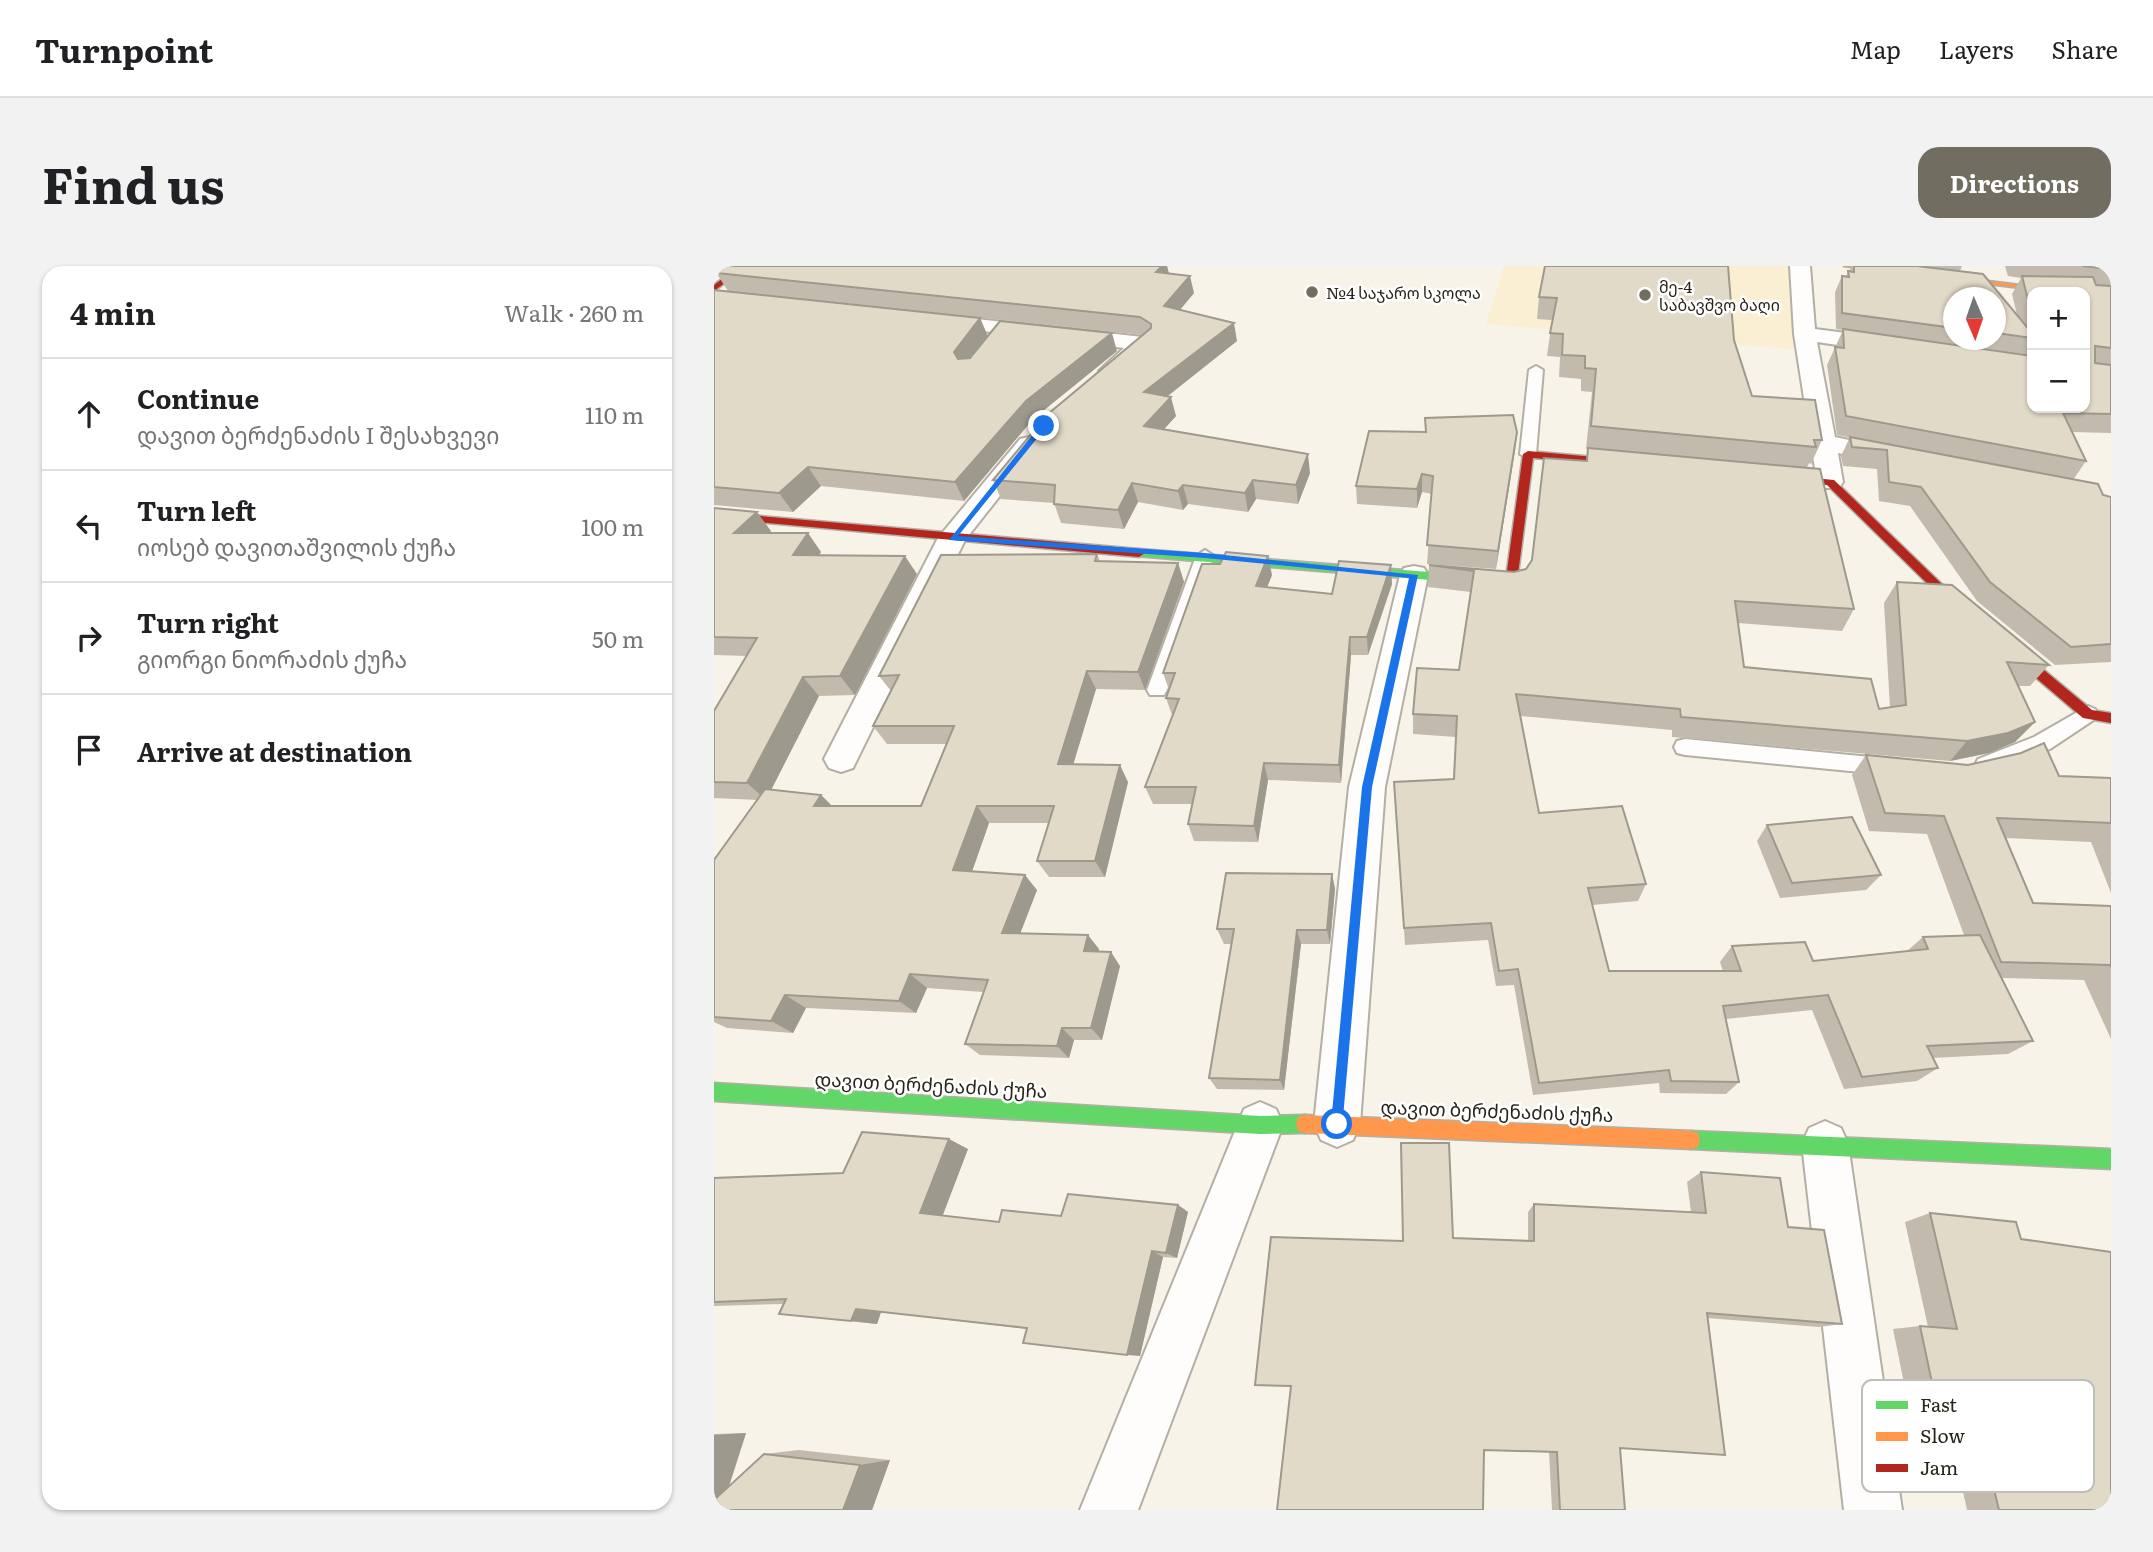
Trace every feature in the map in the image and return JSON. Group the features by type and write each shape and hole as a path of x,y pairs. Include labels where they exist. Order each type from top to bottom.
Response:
{"street":[{"path":"714,289 744,266"},
{"path":"1800,266 1805,334 1830,482 1943,592 2088,714 2111,718"},
{"path":"1848,266 2028,287"},
{"path":"714,298 742,300"},
{"path":"908,318 998,337 1143,344 1093,385"},
{"path":"1805,334 1912,349"},
{"path":"841,759 952,538 1044,426"},
{"path":"1825,443 1920,462"},
{"path":"714,514 952,538 1511,582 1528,454 1653,465"},
{"path":"1761,476 1830,482"},
{"path":"1337,1124 1367,787 1414,575"},
{"name":"დავით ბერძენაძის ქუჩა","path":"714,1093 1260,1125 1337,1124 2111,1159"},
{"path":"1109,1510 1260,1125"},
{"path":"1825,1144 1862,1426"},
{"path":"1871,1492 1873,1510"}],"lane":[{"path":"1528,454 1536,370"},
{"path":"1157,690 1205,556"},
{"path":"1961,771 1994,764 2042,743 2088,714"},
{"path":"1685,747 1908,769"}],"shaded area":[{"name":"მე-4 საბავშვო ბაღი","path":"1504,266 1793,266 1802,350 1486,324"}],"building":[{"path":"726,266 1162,266 1156,272 1190,276 1164,306 1234,323 1144,392 1171,397 1144,426 1308,454 1296,485 1253,480 1245,493 1183,485 1178,491 1132,483 1118,510 1054,504 1055,485 993,480 1048,414 1151,328 1151,324 1140,317 717,273"},
{"path":"1545,266 1728,266 1734,340 1752,396 1815,400 1822,440 1814,440 1816,447 1591,426 1596,369 1585,368 1585,356 1562,355 1563,334 1550,333 1557,298 1539,297"},
{"path":"1854,266 1917,266 1983,274 1994,287 1943,287 1943,327 1842,313 1842,276 1849,277 1848,271 1854,272"},
{"path":"2082,266 2111,266 2111,269"},
{"path":"2022,276 2093,277 2096,285 2111,286 2111,348 2095,346 2095,363 2111,365 2111,414 2063,413 2090,413 2090,287 2027,287 2027,296"},
{"path":"714,290 980,318 954,352 958,359 970,358 1000,321 1112,333 1026,401 955,482 808,467 779,493 714,487"},
{"path":"2006,302 2027,327 2027,337 2006,334"},
{"path":"1843,329 1943,343 1943,350 1990,350 2027,355 2027,413 2063,413 2086,461 1846,416 1835,347 1844,348"},
{"path":"1513,415 1517,432 1498,551 1427,545 1433,476 1422,474 1417,489 1356,486 1369,431 1426,432 1425,418"},
{"path":"1850,437 2098,484 2103,495 2111,497 2111,644 2071,647 1990,582 1921,487 1889,482 1887,450 1852,447"},
{"path":"1588,448 1820,469 1854,609 1735,601 1744,667 1871,679 1879,709 1906,705 1897,582 1952,585 2049,665 2007,662 2035,722 2008,733 1967,741 1681,717 1680,709 1516,694 1539,813 1622,806 1646,884 1588,888 1609,971 1741,971 1732,946 1805,942 1813,961 1928,949 1923,937 1980,935 2033,1041 1927,1046 1938,1068 1862,1077 1828,995 1723,1006 1739,1082 1671,1081 1669,1070 1539,1083 1518,969 1499,971 1491,923 1404,928 1394,782 1454,779 1457,716 1413,714 1417,668 1459,670 1474,571 1429,565 1514,572 1526,569 1532,560 1544,458 1587,461"},
{"path":"714,508 757,512 734,533 808,533 793,555 905,556 840,676 803,677 747,783 714,782 714,711 757,638 714,637"},
{"path":"1226,552 1268,556 1256,586 1332,594 1339,561 1391,565 1367,637 1350,637 1339,765 1264,763 1254,826 1188,824 1196,787 1145,787 1179,699 1166,698 1175,673 1163,673 1202,564 1220,564"},
{"path":"1097,554 1095,561 1178,563 1138,672 1087,671 1058,764 1120,765 1095,861 1037,861 1054,806 977,806 953,870 1025,875 1002,933 1088,935 1084,951 1111,952 1091,1028 1062,1028 1057,1046 965,1044 988,980 910,974 899,1001 785,995 771,1021 714,1017 714,860 765,789 821,795 814,806 921,806 954,726 873,726 899,675 879,676 941,555"},
{"path":"2044,743 2059,776 2111,778 2111,823 1997,818 2033,903 2111,906 2111,967 2001,962 1944,816 1885,813 1866,755 1968,765 2021,753"},
{"path":"1852,817 1881,875 1792,883 1767,825"},
{"path":"1226,873 1332,874 1327,930 1297,930 1280,1080 1209,1078 1234,929 1217,929"},
{"path":"862,1132 949,1139 920,1213 999,1222 1002,1210 1061,1216 1068,1194 1178,1205 1166,1253 1152,1251 1127,1355 1023,1343 1027,1328 856,1309 851,1321 779,1314 786,1299 714,1302 714,1178 843,1173"},
{"path":"1401,1143 1449,1143 1453,1238 1534,1241 1534,1204 1706,1213 1701,1172 1780,1178 1788,1227 1824,1230 1842,1324 1707,1313 1725,1455 1620,1448 1625,1510 1560,1510 1557,1452 1484,1450 1483,1510 1277,1510 1291,1386 1255,1385 1271,1237 1403,1241"},
{"path":"1930,1213 2016,1222 2021,1239 2111,1252 2111,1510 1999,1510 1995,1492 2094,1492 2094,1380 1931,1380 1920,1326 1957,1329"},
{"path":"764,1454 860,1465 843,1510 714,1510 714,1500"}],"traffic: fast":[{"path":"1139,553 1467,579"},
{"path":"714,1092 1260,1125 1305,1124"},
{"path":"1691,1140 2111,1159"}],"traffic: slow":[{"path":"1848,266 2028,287"},
{"path":"1305,1124 1691,1140"}],"traffic: jam":[{"path":"714,289 744,266"},
{"path":"1467,579 1511,582 1528,454 1639,464"},
{"path":"1772,477 1830,482 1943,592 2088,714 2111,718"},
{"path":"714,515 1139,553"}],"place":[{"name":"№4 საჯარო სკოლა","path":"1312,292"},
{"name":"მე-4 საბავშვო ბაღი","path":"1645,295"}],"route":[{"path":"1044,426 952,538 1205,556 1414,575 1367,787 1337,1124"}]}
